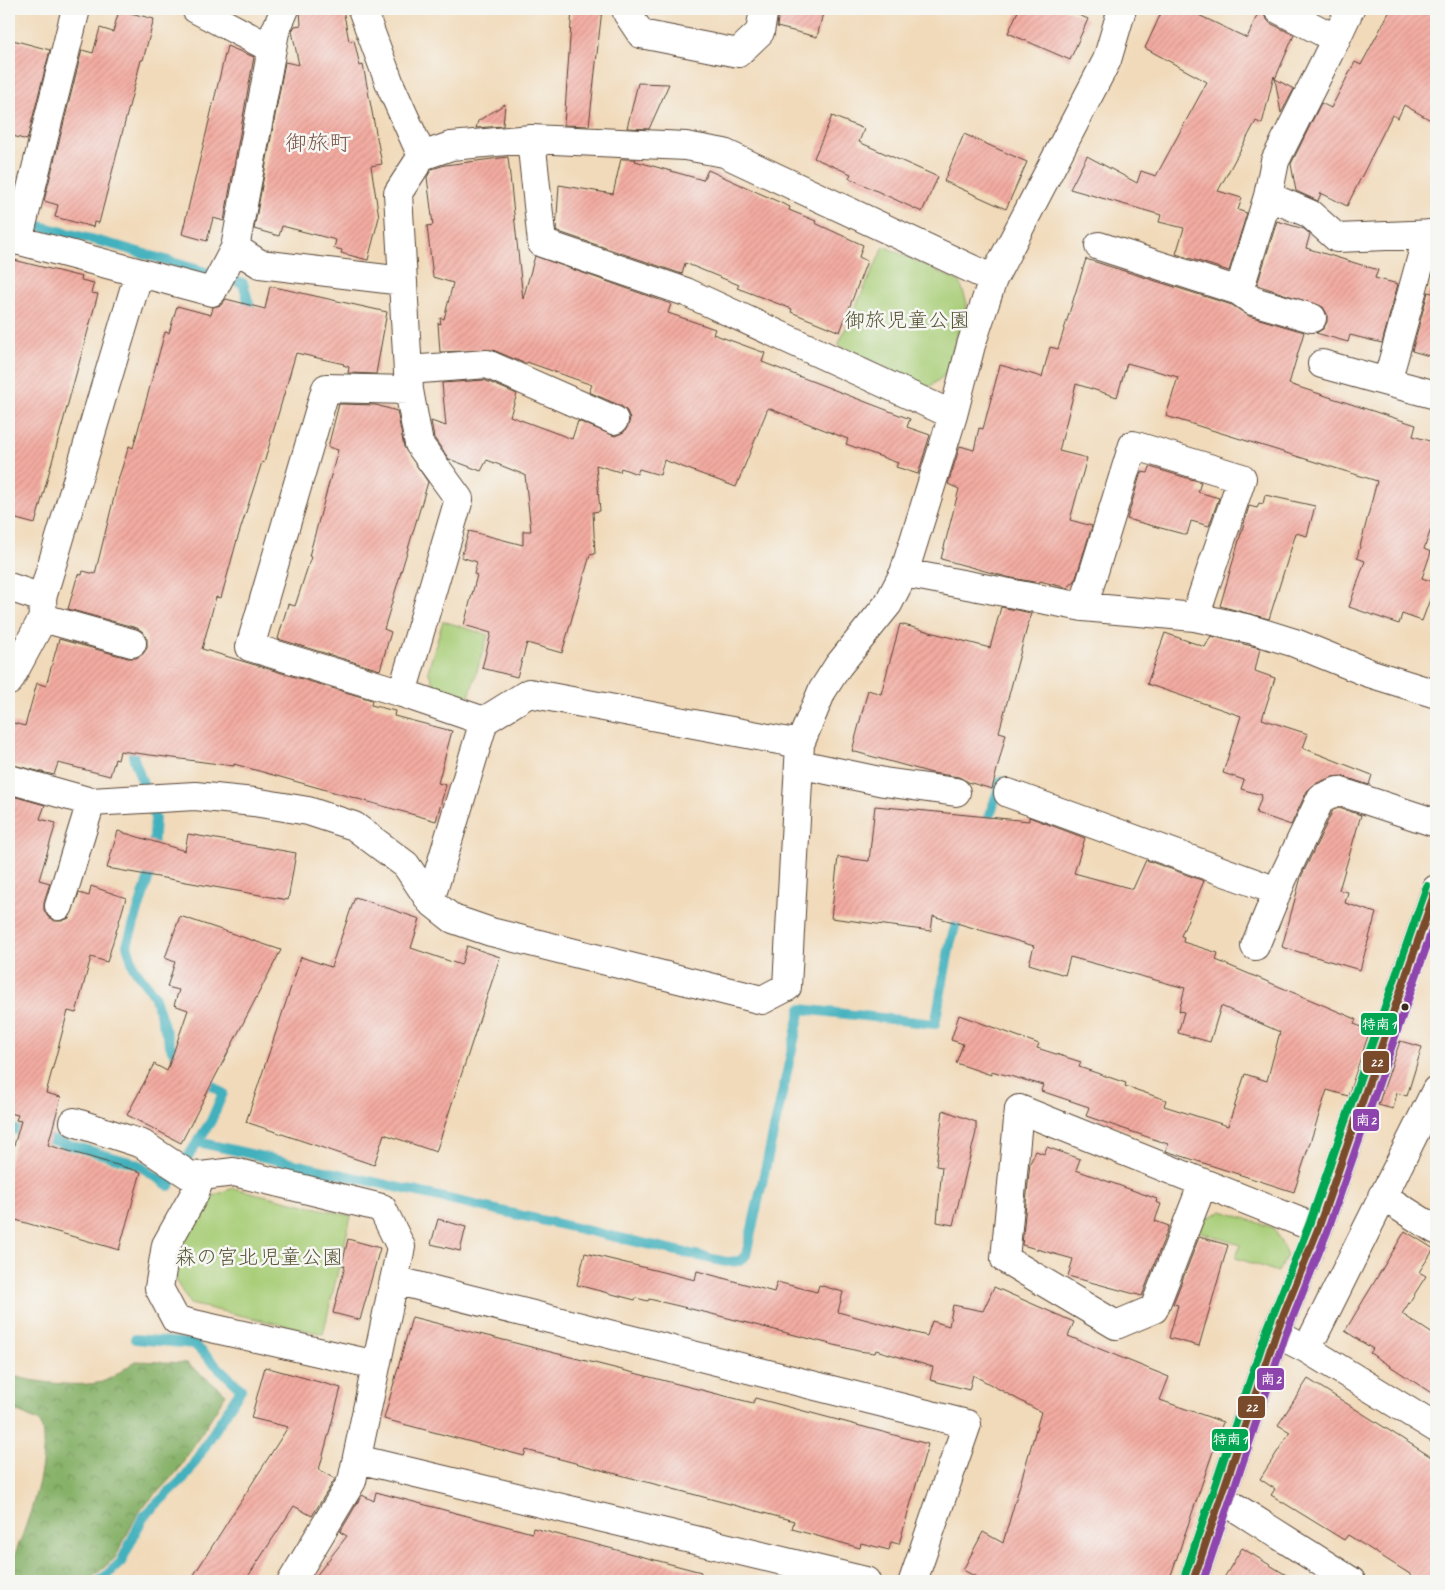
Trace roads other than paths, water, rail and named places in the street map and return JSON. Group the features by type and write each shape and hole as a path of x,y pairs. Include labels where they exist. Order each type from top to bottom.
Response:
{"street":[{"path":"76,9 18,230 140,273 212,292 226,265 275,32 285,9"},
{"path":"196,9 272,49"},
{"path":"362,9 391,86 422,156"},
{"path":"627,9 626,13 641,34 738,52 760,32 764,9"},
{"path":"9,778 91,802 133,798 195,796 254,802 308,812 354,826 406,865 430,901 453,919 492,932 762,1000 787,987 800,754 822,691 838,666 888,604 904,573 953,415 971,345 993,279 1107,60 1122,9"},
{"path":"1278,9 1336,39"},
{"path":"1239,291 1268,196 1275,162 1350,9"},
{"path":"532,139 542,243 686,292 953,415"},
{"path":"402,693 459,499 419,444 408,380 398,193 422,156 451,146 532,139 686,146 724,153 993,279"},
{"path":"1268,196 1310,214 1337,238 1432,234 1386,382"},
{"path":"1099,246 1239,291 1253,301 1312,318"},
{"path":"226,265 260,264 403,281"},
{"path":"9,681 43,608 140,273"},
{"path":"484,721 402,693 250,647 326,388 408,380 487,364 614,420"},
{"path":"1322,364 1436,395"},
{"path":"1083,607 1133,445 1242,478 1195,616"},
{"path":"904,573 1083,607 1195,616 1250,629 1295,643 1369,673 1436,694"},
{"path":"9,587 43,608 132,643"},
{"path":"430,901 484,721 529,693 800,754 884,782 956,792"},
{"path":"1255,946 1321,798 1338,791 1436,823"},
{"path":"1008,793 1278,891"},
{"path":"59,906 91,802"},
{"path":"1193,1581 1276,1333 1318,1229 1436,889"},
{"path":"1307,1349 1436,1090"},
{"path":"1203,1183 1154,1309 1116,1325 1004,1259 1019,1110 1203,1183 1318,1229"},
{"path":"74,1122 142,1144 165,1160 195,1176 234,1172 382,1208 401,1247 352,1481 292,1581"},
{"path":"195,1176 194,1195 166,1245 160,1280 159,1288 176,1320 376,1365"},
{"path":"1382,1196 1436,1230"},
{"path":"394,1280 967,1424 913,1581"},
{"path":"1276,1333 1307,1349 1436,1428"},
{"path":"357,1459 866,1581"},
{"path":"1222,1499 1351,1581"}],"waterway":[{"path":"9,218 118,246 243,283 251,311 250,317"},
{"path":"135,741 133,756 155,818 152,867 127,945 134,968 154,995 171,1048 180,1063"},
{"path":"985,830 1001,781"},
{"path":"198,1142 726,1262 740,1261 746,1255 801,1009 935,1024 950,944 960,910"},
{"path":"9,1128 137,1164 169,1186 211,1121 223,1093 200,1077"},
{"path":"100,1581 121,1562 143,1517 186,1476 241,1389 194,1344 135,1339"}],"district":[{"name":"御旅町","path":"318,142"}],"park label":[{"name":"御旅児童公園","path":"907,320"},
{"name":"森の宮北児童公園","path":"259,1257"}]}
